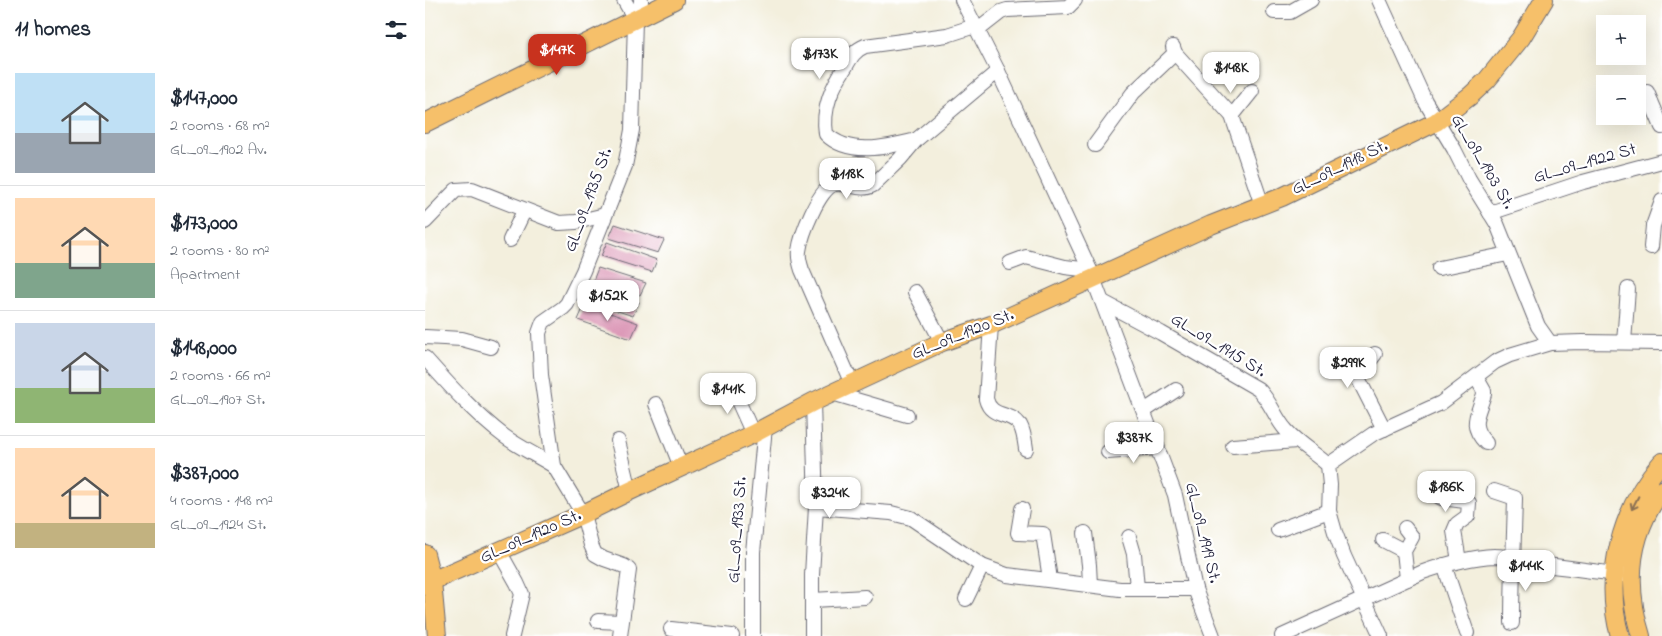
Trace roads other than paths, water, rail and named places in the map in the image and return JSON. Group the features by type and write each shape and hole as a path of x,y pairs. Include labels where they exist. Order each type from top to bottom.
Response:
{"main road":[{"path":"425,124 639,12 674,0"},
{"name":"GL_09_1918 St.","path":"1092,274 1211,224 1262,205 1436,122 1470,96 1487,80 1521,38 1544,0"},
{"name":"GL_09_1920 St.","path":"428,582 583,514 630,490 681,468 813,402 942,342 991,325 1092,274"},
{"path":"1620,636 1613,601 1613,574 1623,532 1632,510 1653,473 1662,462"},
{"path":"1641,636 1633,609 1631,576 1633,557 1649,511 1662,490"},
{"path":"425,554 437,636"}],"street":[{"path":"624,0 639,12"},
{"name":"GL_09_1919 St.","path":"962,0 998,72 1092,274 1178,505 1195,589 1213,636"},
{"path":"917,140 893,146 864,148 844,144 831,139 826,134 825,110 830,94 836,81 858,49 865,46 947,35 977,28 1007,10 1068,7 1075,0"},
{"path":"1274,12 1289,12 1311,0"},
{"name":"GL_09_1903 St.","path":"1379,0 1425,101 1502,235 1537,326 1550,343"},
{"name":"GL_09_1935 St.","path":"554,466 541,375 539,333 543,322 567,304 583,271 625,166 632,130 639,12"},
{"path":"1095,145 1133,93 1174,50 1232,116 1262,205"},
{"path":"852,384 801,270 799,252 802,236 814,209 829,186 836,184 868,188 900,159 917,140 998,72"},
{"path":"1232,116 1252,91"},
{"path":"1647,92 1662,127"},
{"name":"GL_09_1922 St","path":"1490,213 1583,182 1662,162"},
{"path":"425,222 456,190 472,189 524,211 559,223 576,222 605,215"},
{"path":"1651,247 1653,226 1662,202"},
{"path":"510,240 524,211"},
{"path":"1439,268 1508,254"},
{"path":"1010,262 1026,256 1092,274"},
{"path":"1624,342 1628,289"},
{"path":"915,292 942,342"},
{"name":"GL_09_1915 St.","path":"1103,302 1258,389 1286,430 1328,466"},
{"path":"991,325 985,399 991,410 1013,419 1019,424 1027,449"},
{"path":"425,337 462,339 491,347"},
{"path":"1381,636 1344,556 1329,511 1331,485 1328,466 1373,434 1441,403 1503,358 1550,343 1662,343"},
{"path":"1375,354 1360,373 1359,380 1383,429"},
{"path":"425,358 488,423 506,437 554,466 583,514 595,554 629,570 621,629 598,621"},
{"path":"1476,377 1484,394 1475,424 1480,437 1486,443"},
{"path":"730,383 759,430"},
{"path":"1144,412 1176,390"},
{"path":"832,393 907,415"},
{"path":"812,636 812,575 817,507 813,402"},
{"path":"656,404 681,468"},
{"name":"GL_09_1933 St.","path":"753,636 753,552 759,430"},
{"path":"618,440 630,490"},
{"path":"1233,446 1297,441"},
{"path":"1108,452 1158,448"},
{"path":"1442,488 1440,497 1465,500 1469,503 1468,516 1457,524 1454,531 1459,562"},
{"path":"1494,491 1515,498 1514,558 1511,576 1511,624"},
{"path":"817,507 891,513 911,518 982,566 1007,575 1120,589 1195,589"},
{"path":"1022,509 1018,533 1043,534 1050,579"},
{"path":"1278,530 1329,511"},
{"path":"1405,528 1412,536 1404,551 1407,579"},
{"path":"1085,534 1090,584"},
{"path":"1129,537 1134,554 1137,588"},
{"path":"1383,540 1404,551"},
{"path":"499,551 522,594 513,636"},
{"path":"1282,636 1407,579 1444,565 1459,562 1496,556 1631,576"},
{"path":"1444,565 1467,633"},
{"path":"966,599 982,566"},
{"path":"813,600 865,597"},
{"path":"671,630 732,636"}]}
